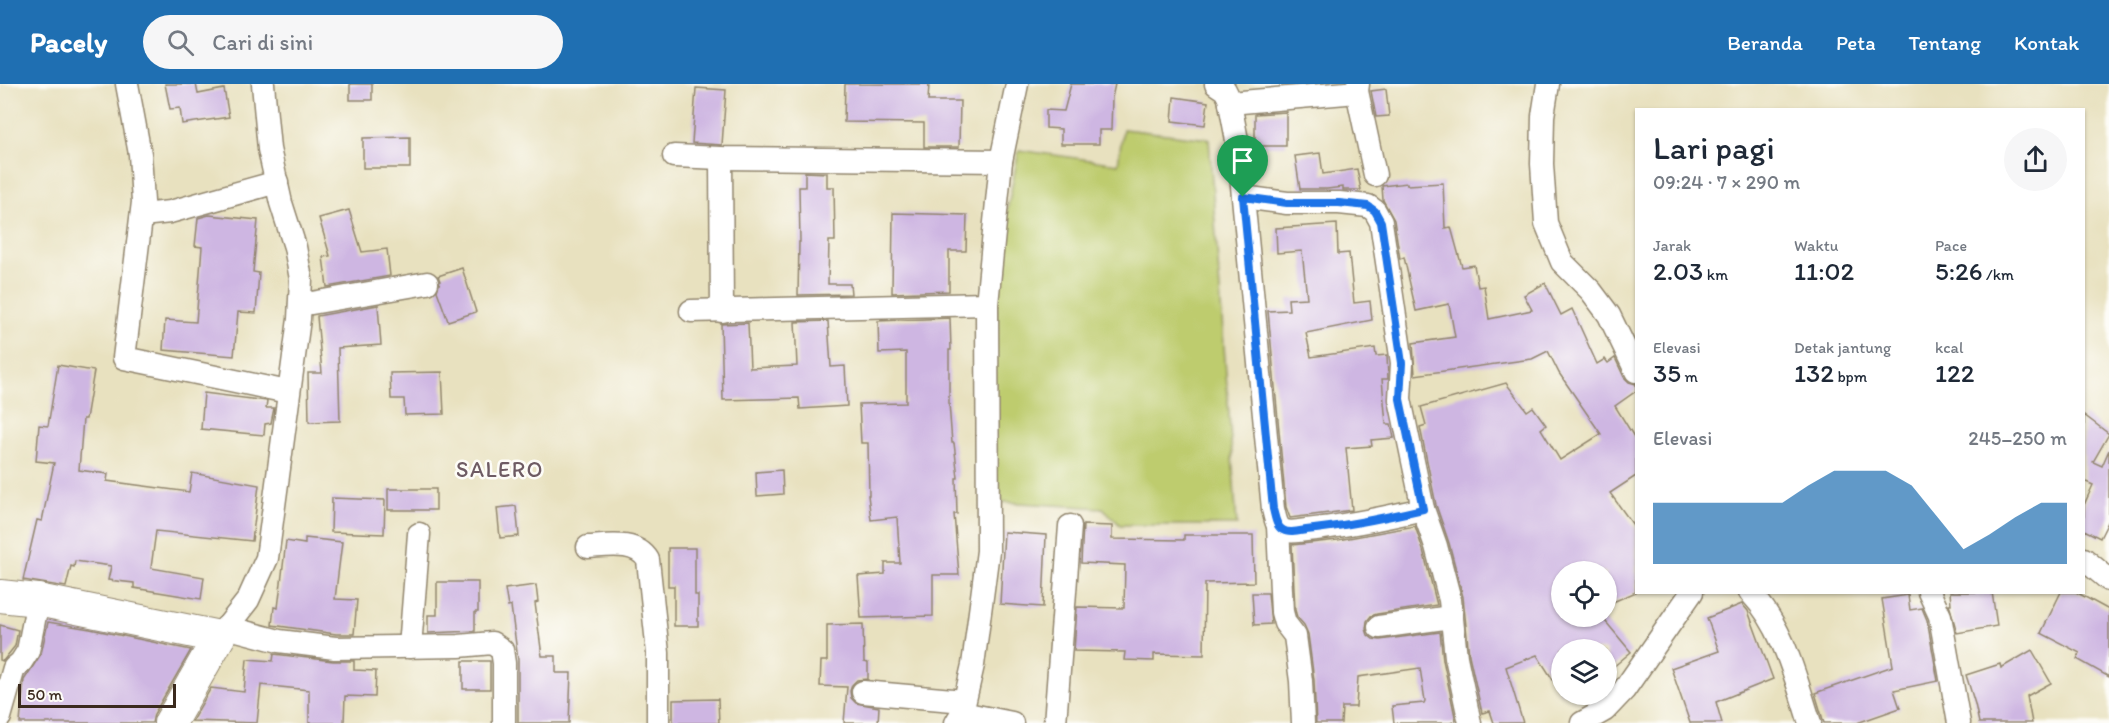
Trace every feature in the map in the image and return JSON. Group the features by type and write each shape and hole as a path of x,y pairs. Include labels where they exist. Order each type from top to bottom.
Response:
{"street":[{"path":"128,84 140,154 143,202 124,358 288,392"},
{"path":"170,723 222,632 248,600 267,558 300,305 301,279 295,247 269,149 263,84"},
{"path":"961,713 972,665 988,551 987,304 1001,161 1017,84"},
{"path":"1216,84 1225,90 1230,103 1239,151 1273,509 1278,526 1282,612 1285,623 1295,636 1301,681 1303,723"},
{"path":"1548,84 1543,116 1542,164 1546,223 1562,262 1591,291 1609,315 1635,369"},
{"path":"1230,103 1357,87 1375,175"},
{"path":"674,156 1001,161"},
{"path":"722,158 722,311"},
{"path":"142,215 170,212 277,182"},
{"path":"1243,197 1287,203 1339,203 1368,206 1375,211 1381,222 1402,363 1400,399 1423,509 1436,546 1449,600 1456,657 1470,723"},
{"path":"300,305 427,283"},
{"path":"691,311 987,304"},
{"path":"1278,526 1290,532 1332,528 1423,509"},
{"path":"1055,723 1070,526"},
{"path":"410,647 419,534"},
{"path":"588,547 628,546 643,553 648,560 658,653 658,723"},
{"path":"2085,560 2109,580"},
{"path":"1582,723 1605,710 1624,690 1691,594"},
{"path":"1752,594 1772,620 1786,650 1810,723"},
{"path":"1930,594 1940,616 1959,723"},
{"path":"0,596 38,600 222,632 335,648 492,643 502,650 504,723"},
{"path":"0,717 14,668 28,651 38,600"},
{"path":"1379,627 1451,617"},
{"path":"863,692 1012,723"}],"green space":[{"path":"1123,129 1209,139 1237,525 1120,525 1103,508 986,501 999,252 1019,150 1118,164"}],"building":[{"path":"165,84 196,84 198,94 224,89 229,117 182,124 180,108 170,109"},
{"path":"350,84 372,84 372,100 350,100"},
{"path":"845,84 929,84 928,101 960,101 959,147 924,147 924,123 844,122"},
{"path":"1071,84 1115,84 1111,130 1099,130 1099,144 1061,144 1061,129 1046,128 1046,110 1064,111"},
{"path":"696,88 726,90 722,145 692,143"},
{"path":"1386,89 1389,116 1376,117 1371,91"},
{"path":"1174,97 1208,102 1205,125 1172,121"},
{"path":"1286,112 1286,146 1255,146 1255,114"},
{"path":"410,137 410,168 363,168 363,138"},
{"path":"1320,153 1323,174 1357,169 1361,190 1343,190 1343,187 1300,189 1295,156"},
{"path":"805,172 827,173 827,187 834,187 835,241 829,241 828,284 850,284 851,294 798,295 799,187 805,187"},
{"path":"1443,183 1445,228 1451,227 1462,267 1474,265 1478,287 1484,286 1489,319 1532,310 1524,295 1545,283 1561,315 1572,309 1597,364 1605,359 1608,363 1615,358 1624,377 1635,384 1635,392 1615,406 1635,438 1635,477 1610,493 1635,528 1635,592 1617,600 1617,561 1551,561 1551,627 1610,627 1631,652 1617,664 1617,639 1551,639 1551,677 1537,655 1506,667 1523,723 1494,723 1490,711 1482,713 1469,655 1463,597 1436,505 1420,427 1426,425 1421,407 1506,383 1527,411 1533,407 1546,425 1541,429 1560,460 1601,434 1559,373 1548,351 1532,359 1415,375 1413,343 1455,337 1449,304 1416,311 1404,257 1400,259 1394,220 1383,200 1382,186"},
{"path":"349,210 362,252 387,249 390,276 327,287 323,257 330,256 319,218"},
{"path":"893,213 967,215 966,251 949,251 949,291 892,293"},
{"path":"209,215 258,220 253,272 259,273 256,313 238,312 234,356 163,350 165,320 196,322 202,247 195,246 198,218"},
{"path":"1337,224 1338,254 1349,253 1354,303 1370,301 1372,320 1306,333 1311,357 1375,348 1376,356 1387,355 1388,379 1382,379 1386,424 1391,424 1394,438 1371,440 1372,446 1346,448 1352,510 1290,518 1286,507 1268,311 1289,310 1288,299 1307,298 1302,251 1277,253 1276,228"},
{"path":"462,268 476,312 448,321 437,291 440,281 438,276"},
{"path":"378,305 381,345 338,348 340,421 309,422 308,373 322,373 317,316"},
{"path":"950,318 949,403 958,478 956,478 957,514 954,514 959,575 933,575 933,616 861,618 858,576 885,574 885,563 900,563 897,517 871,520 868,495 868,443 861,443 859,404 906,403 906,352 879,353 878,321"},
{"path":"828,321 831,367 845,366 847,406 800,409 799,398 723,400 721,324 748,323 750,368 797,366 795,322"},
{"path":"58,365 94,371 86,419 83,419 79,470 108,474 107,481 189,492 192,473 259,485 252,541 156,531 151,568 204,577 201,599 134,588 134,583 108,580 111,566 75,561 74,567 71,566 66,587 23,580 37,520 42,521 54,463 36,461 39,425 48,426"},
{"path":"442,372 444,414 405,415 404,399 391,399 390,373"},
{"path":"204,393 267,401 266,408 274,408 271,423 265,424 264,435 201,429"},
{"path":"2085,416 2109,434 2093,462 2102,466 2109,450 2109,520 2100,538 2085,530 2085,503 2093,485 2085,481"},
{"path":"782,470 783,494 757,496 756,472"},
{"path":"388,489 436,489 436,510 388,510"},
{"path":"332,498 385,500 384,534 331,532"},
{"path":"516,506 519,536 500,538 497,508"},
{"path":"1083,525 1112,526 1112,539 1184,540 1184,535 1253,535 1254,582 1205,583 1204,655 1154,654 1154,661 1124,660 1125,652 1074,651 1077,607 1124,608 1125,565 1081,563"},
{"path":"1415,526 1437,605 1371,616 1367,621 1366,629 1368,635 1373,639 1380,640 1440,632 1443,660 1456,721 1450,723 1394,723 1392,706 1424,703 1425,701 1420,668 1358,677 1356,707 1342,707 1341,723 1316,723 1314,680 1308,634 1295,610 1292,545 1338,540"},
{"path":"1004,532 1046,535 1043,607 1000,604"},
{"path":"305,538 342,542 335,599 357,600 354,634 336,634 272,625 274,607 278,608 286,541 305,544"},
{"path":"668,548 695,548 695,595 698,595 698,626 674,626 674,586 668,586"},
{"path":"437,582 478,582 478,612 475,612 475,631 428,633 428,615 437,615"},
{"path":"536,585 538,602 535,603 542,656 556,656 556,673 571,673 569,723 518,723 518,660 511,606 508,607 505,589"},
{"path":"1252,593 1268,593 1271,624 1254,625"},
{"path":"1950,594 1992,594 1997,626 1957,633 1949,604 1951,604"},
{"path":"2060,594 2080,594 2109,610 2109,677 2077,659 2080,653 2041,633"},
{"path":"1908,595 1910,610 1922,608 1927,620 1938,681 1894,690 1900,708 1857,723 1824,723 1815,693 1893,666 1882,599"},
{"path":"1742,604 1748,611 1773,679 1716,702 1722,723 1690,723 1671,668 1719,651 1707,618"},
{"path":"48,622 191,650 154,714 152,723 20,723 24,680 41,654"},
{"path":"863,624 864,662 868,663 868,679 857,680 852,685 851,698 856,703 879,707 878,723 844,723 847,687 820,686 821,661 827,661 827,625"},
{"path":"0,625 18,630 15,646 3,661 0,660"},
{"path":"2032,650 2051,683 2027,696 2032,723 1979,723 1966,675 2000,664 2001,668"},
{"path":"274,654 333,661 354,661 354,670 376,671 375,697 345,696 344,723 309,723 309,690 261,685 257,723 192,721 211,688 244,692 247,659 273,661"},
{"path":"463,661 490,661 490,689 463,689"},
{"path":"718,699 719,723 673,723 673,700"}],"district":[{"name":"SALERO","path":"500,469"}],"route":[{"path":"1243,197 1287,203 1339,203 1368,206 1375,211 1381,222 1402,363 1400,399 1423,509 1332,528 1290,532 1278,526 1273,509 1243,197"}]}
